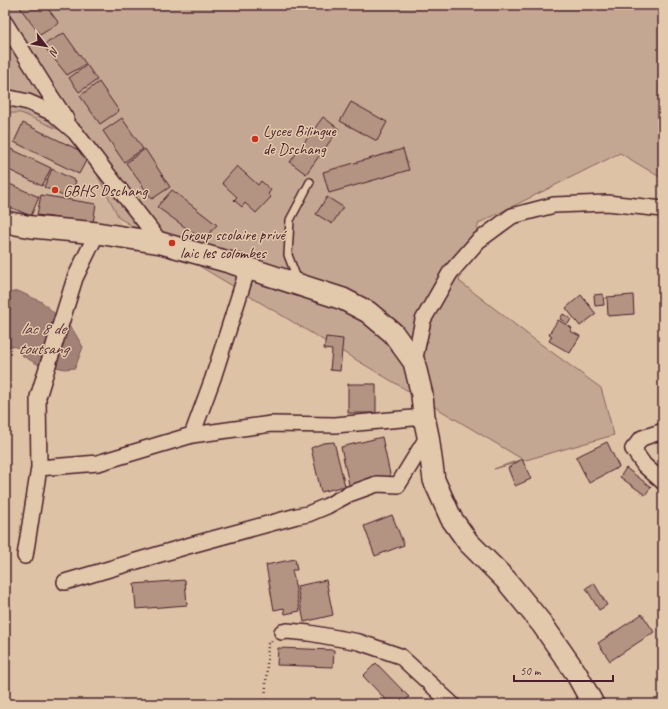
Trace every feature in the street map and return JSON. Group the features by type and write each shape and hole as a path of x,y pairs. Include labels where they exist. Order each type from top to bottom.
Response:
{"street":[{"path":"5,23 75,132 161,243"},
{"path":"5,97 28,102 53,113 75,132"},
{"path":"414,362 424,320 450,273 478,241 512,216 554,205 607,203 663,209"},
{"path":"5,217 32,227"},
{"path":"5,222 32,227 97,233 161,243 248,268 342,299 368,312 394,333 414,362 422,395 434,480 451,518 468,542 506,580 542,624 576,673 593,704"},
{"path":"25,556 39,468 38,397 75,278 97,233"},
{"path":"192,435 213,378 248,268"},
{"path":"39,468 98,463 192,435 271,424 426,427"},
{"path":"66,582 191,545 308,514 327,506 348,494 377,484 398,485 426,427"},
{"path":"663,431 642,438 633,449 644,465 663,482"},
{"path":"282,632 309,633 359,642 400,656 452,704"}],"lane":[{"path":"300,285 288,254 290,220 310,182"}],"path":[{"path":"265,704 268,644 282,632"}],"shaded area":[{"path":"5,5 663,5 663,179 620,153 479,223 459,281 531,337 601,388 614,435 494,469 522,459 119,218 94,168 69,134 21,113 5,113"},
{"name":"GBHS Dschang","path":"5,113 21,113 69,134 94,168 122,229 31,223 5,212"}],"water":[{"name":"lac 8 de toutsang","path":"18,291 42,302 73,330 83,347 75,368 65,369 39,365 23,356 20,348 11,346 5,349 5,294"}],"building":[{"path":"18,5 45,5 59,23 40,35"},
{"path":"64,33 86,64 67,75 43,45"},
{"path":"87,65 97,80 79,92 69,78"},
{"path":"99,82 119,111 100,124 80,96"},
{"path":"351,102 387,122 377,141 340,121"},
{"path":"323,117 339,129 306,174 290,162"},
{"path":"122,118 143,149 124,162 103,131"},
{"path":"23,123 89,155 79,174 14,142"},
{"path":"11,149 51,168 42,186 5,168 5,162"},
{"path":"145,149 170,187 152,199 126,163"},
{"path":"403,149 409,170 329,193 323,172"},
{"path":"237,166 258,185 261,181 271,190 268,194 271,197 256,213 245,203 242,207 234,200 237,197 222,183"},
{"path":"52,169 76,181 73,188 68,186 63,196 44,187"},
{"path":"5,182 39,197 31,216 5,205"},
{"path":"172,190 217,225 203,240 157,207"},
{"path":"41,195 96,204 93,223 37,215"},
{"path":"327,197 343,207 332,224 316,214"},
{"path":"603,294 604,305 595,306 594,295"},
{"path":"581,295 596,314 580,326 566,308"},
{"path":"633,295 634,314 608,316 607,297"},
{"path":"563,314 571,319 568,324 560,319"},
{"path":"558,320 572,328 570,331 580,336 570,353 549,341 552,336 549,334"},
{"path":"326,337 343,339 340,371 330,370 332,350 324,349"},
{"path":"348,384 376,384 376,413 348,413"},
{"path":"382,437 391,479 350,489 341,447"},
{"path":"334,442 345,486 321,492 311,448 323,443"},
{"path":"607,442 619,467 589,483 576,457"},
{"path":"522,459 531,479 515,486 508,468"},
{"path":"626,468 651,487 645,495 620,477"},
{"path":"392,515 404,545 375,556 364,526"},
{"path":"295,559 297,570 292,570 300,611 285,614 284,608 274,610 266,565"},
{"path":"185,580 187,605 136,609 134,584"},
{"path":"326,580 333,615 304,622 297,586"},
{"path":"594,583 607,605 599,610 586,588"},
{"path":"642,614 654,632 610,661 598,643"},
{"path":"278,648 334,650 333,667 277,665"},
{"path":"663,651 663,661 659,653"},
{"path":"376,663 409,697 402,704 390,704 363,676"}],"place":[{"name":"Lycee Bilingue de Dschang","path":"255,139"},
{"name":"GBHS Dschang","path":"55,190"},
{"name":"Group scolaire privé laic les colombes","path":"172,243"}]}
